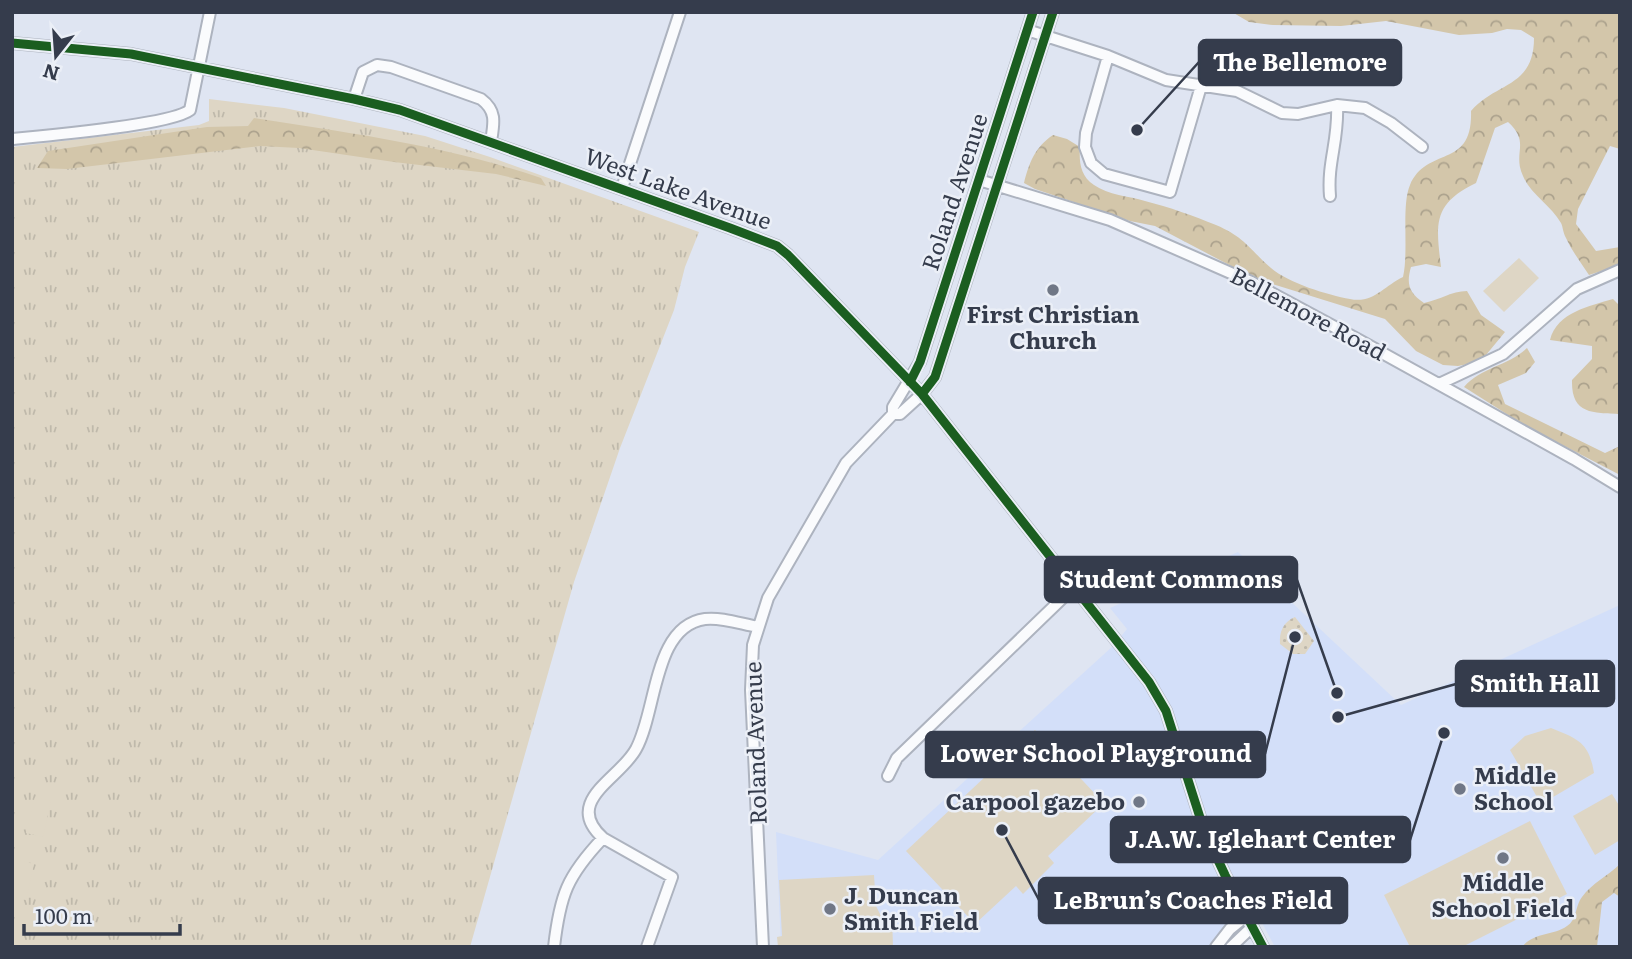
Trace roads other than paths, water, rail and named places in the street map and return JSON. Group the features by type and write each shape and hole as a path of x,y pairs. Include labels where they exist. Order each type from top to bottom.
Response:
{"street":[{"path":"12,139 183,115 190,110 210,12"},
{"path":"622,188 680,12"},
{"name":"Roland Avenue","path":"763,947 751,690 751,660 758,627 780,575 846,463 892,414 893,407 920,362 1033,12"},
{"name":"Roland Avenue","path":"892,414 900,414 922,394 935,377 1053,12"},
{"path":"1027,30 1108,56 1166,80 1245,94 1282,113 1298,114 1337,105 1356,106 1374,112 1422,147"},
{"name":"West Lake Avenue","path":"12,43 112,51 354,99 418,116 491,141 777,246 805,271 922,394 1149,682 1166,711 1204,830 1263,947"},
{"path":"1108,56 1085,141 1090,163 1104,174 1170,192 1201,86"},
{"path":"354,99 363,72 377,65 391,67 481,99 493,112 491,141"},
{"path":"1330,196 1329,168 1338,127 1337,105"},
{"name":"Bellemore Road","path":"979,180 1110,220 1210,263 1283,298 1620,487"},
{"path":"1439,384 1503,354 1577,289 1620,270"},
{"path":"888,776 897,758 1074,587"},
{"path":"647,947 672,877 603,838 595,830 589,813 592,797 621,770 636,749 643,735 667,649 680,630 691,622 705,619 758,627"},
{"path":"554,947 558,913 567,885 585,857 603,838"},
{"path":"1216,947 1230,929 1246,916"},
{"path":"1231,947 1252,927"}],"place":[{"name":"The Bellemore","path":"1137,130"},
{"name":"First Christian Church","path":"1053,290"},
{"name":"Lower School Playground","path":"1295,637"},
{"name":"Student Commons","path":"1337,693"},
{"name":"Smith Hall","path":"1338,717"},
{"name":"J.A.W. Iglehart Center","path":"1444,733"},
{"name":"Middle School","path":"1460,789"},
{"name":"Carpool gazebo","path":"1139,802"},
{"name":"LeBrun’s Coaches Field","path":"1002,830"},
{"name":"Middle School Field","path":"1503,858"},
{"name":"J. Duncan Smith Field","path":"830,909"}]}
